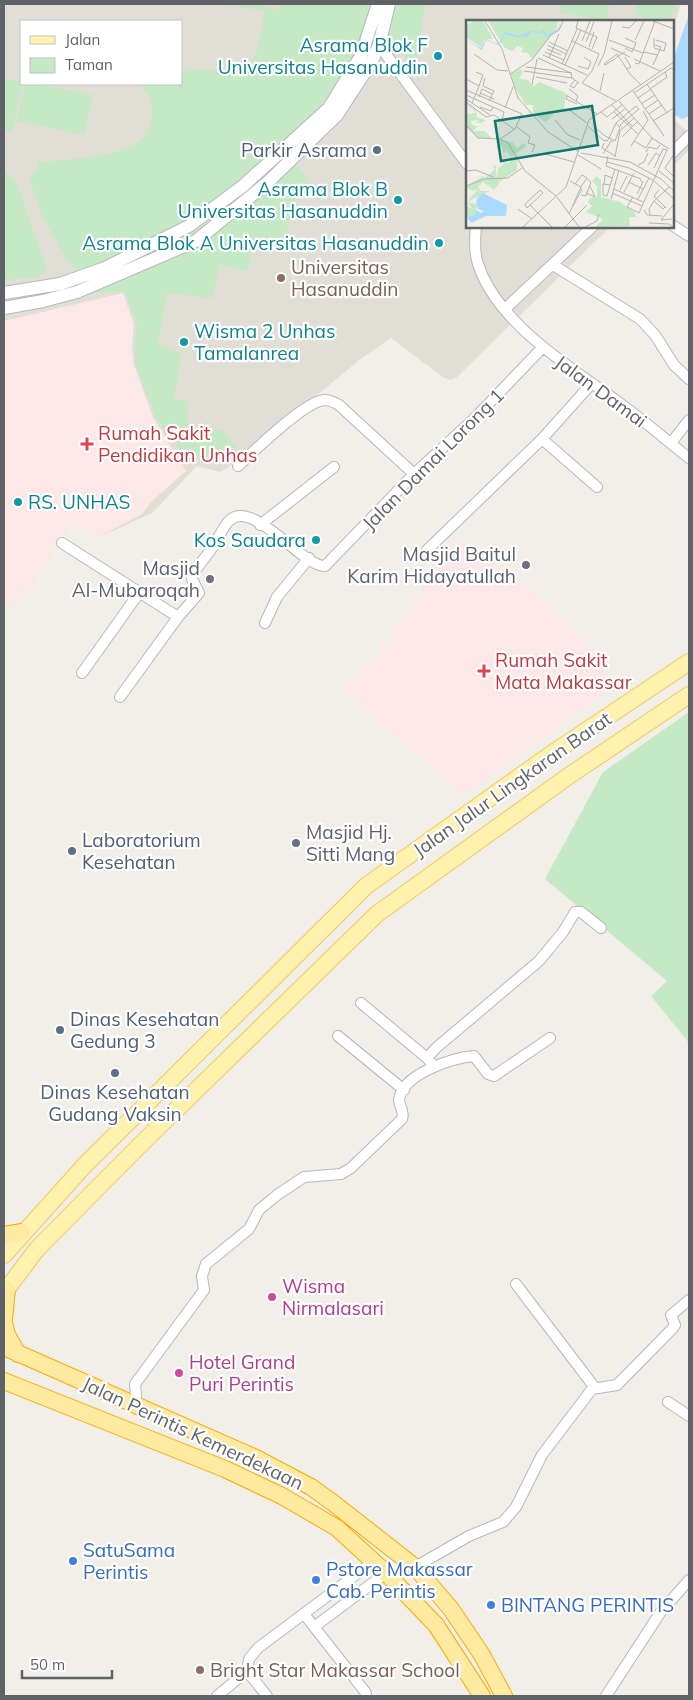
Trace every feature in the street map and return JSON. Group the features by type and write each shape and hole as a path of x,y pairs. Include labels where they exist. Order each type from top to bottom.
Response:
{"highway":[{"path":"4,1235 22,1232"},
{"path":"7,1289 4,1320 11,1350"},
{"name":"Jalan Perintis Kemerdekaan","path":"11,1350 256,1458 311,1487 344,1510 415,1567 451,1609 482,1655 504,1696"},
{"name":"Jalan Perintis Kemerdekaan","path":"4,1381 224,1469 274,1492 337,1528 374,1561 436,1625 482,1696"}],"main road":[{"name":"Jalan Jalur Lingkaran Barat","path":"4,1255 22,1232 90,1160 366,886 547,757 689,662"},
{"name":"Jalan Jalur Lingkaran Barat","path":"7,1289 37,1249 377,914 570,775 689,695"}],"street":[{"path":"4,308 45,301 77,292 196,241 266,183 337,116 372,61 379,45 383,5"},
{"path":"4,294 60,284 105,268 189,226 243,186 329,108 361,56 383,5"},
{"path":"379,45 466,163"},
{"path":"673,151 689,136"},
{"path":"673,226 689,236"},
{"name":"Jalan Damai","path":"476,228 475,249 478,264 486,282 514,320 566,367 592,383 689,458"},
{"path":"505,309 592,228"},
{"path":"553,265 640,319 655,335 677,368 689,379"},
{"path":"42,287 45,301"},
{"name":"Jalan Damai Lorong 1","path":"309,558 320,566 327,565 414,474 473,420 543,347"},
{"path":"427,550 542,439 592,383"},
{"path":"238,466 288,422 314,403 324,400 339,405 414,474"},
{"path":"671,443 689,420"},
{"path":"542,439 597,487"},
{"path":"260,525 334,467"},
{"path":"120,697 178,617 199,594 192,575 230,520 244,516 281,537 309,558 277,597 265,623"},
{"path":"62,543 178,617"},
{"path":"82,673 139,592"},
{"path":"427,1058 444,1040 513,985 539,961 563,932 575,912 580,911 601,928"},
{"path":"361,1003 434,1066"},
{"path":"338,1036 404,1090"},
{"path":"137,1407 136,1384 204,1290 203,1273 206,1264 251,1227 261,1208 291,1185 307,1176 341,1174 351,1168 402,1119 404,1114 399,1101 404,1090 413,1079 434,1066 474,1056 488,1074 494,1076 550,1038"},
{"path":"516,1284 595,1388"},
{"path":"415,1567 469,1536 503,1522 516,1507 552,1440 595,1388 617,1385 673,1328 672,1314 689,1300"},
{"path":"668,1402 689,1416"},
{"path":"217,1696 247,1671 249,1659 258,1648 374,1561"},
{"path":"314,1627 386,1573"},
{"path":"606,1696 660,1614 689,1580"},
{"path":"304,1614 366,1692"},
{"path":"247,1671 267,1696"}],"shaded area":[{"name":"Universitas Hasanuddin","path":"4,4 681,4 673,30 673,20 466,20 466,228 609,228 457,377 451,380 444,378 391,338 362,358 233,464 220,472 197,466 152,513 99,537 73,522 31,585 4,613"},
{"path":"673,119 689,133 689,150 673,166"},
{"name":"Rumah Sakit Pendidikan Unhas","path":"123,293 134,324 132,348 134,365 153,417 186,471 150,503 142,514 99,537 73,522 31,585 4,613 4,321"},
{"name":"Rumah Sakit Mata Makassar","path":"459,538 532,591 574,629 617,685 463,795 361,706 345,688 377,656 405,619 433,571"}],"green space":[{"path":"221,4 256,4 277,10 281,4 373,4 357,54 334,90 295,137 218,199 142,245 83,271 72,268 42,215 30,181 40,162 98,156 127,148 139,141 148,132 152,111 149,97 140,85 182,85 182,76 188,69 240,73 256,55 265,11"},
{"path":"397,4 425,4 416,64 410,65 388,32"},
{"path":"562,4 610,4 606,20 560,13"},
{"path":"636,4 678,4 675,13 663,19 651,20 635,13"},
{"path":"4,78 20,81 20,85 22,85 12,132 4,130"},
{"path":"25,85 44,85 93,95 84,135 17,121"},
{"path":"287,155 304,173 309,190 296,198 283,243 255,239 247,271 220,264 212,298 167,293 158,343 181,353 174,398 188,402 188,425 223,431 236,447 188,460 156,419 136,365 134,348 137,324 125,292 91,292 84,274 132,262 199,228"},
{"path":"4,169 17,184 47,270 39,277 4,280"},
{"path":"689,712 689,1043 651,996 667,981 545,879 603,772"}],"water":[{"path":"689,14 689,116 682,119 673,114 673,60"}],"place":[{"name":"Asrama Blok F Universitas Hasanuddin","path":"438,56"},
{"name":"Parkir Asrama","path":"377,150"},
{"name":"Asrama Blok B Universitas Hasanuddin","path":"398,200"},
{"name":"Asrama Blok A Universitas Hasanuddin","path":"439,243"},
{"name":"Universitas Hasanuddin","path":"281,278"},
{"name":"Wisma 2 Unhas Tamalanrea","path":"184,342"},
{"name":"Rumah Sakit Pendidikan Unhas","path":"87,444"},
{"name":"RS. UNHAS","path":"18,502"},
{"name":"Kos Saudara","path":"316,540"},
{"name":"Masjid Baitul Karim Hidayatullah","path":"526,565"},
{"name":"Masjid Al-Mubaroqah","path":"210,579"},
{"name":"Rumah Sakit Mata Makassar","path":"484,671"},
{"name":"Masjid Hj. Sitti Mang","path":"296,843"},
{"name":"Laboratorium Kesehatan","path":"72,851"},
{"name":"Dinas Kesehatan Gedung 3","path":"60,1030"},
{"name":"Dinas Kesehatan Gudang Vaksin","path":"115,1073"},
{"name":"Wisma Nirmalasari","path":"272,1297"},
{"name":"Hotel Grand Puri Perintis","path":"179,1373"},
{"name":"SatuSama Perintis","path":"73,1561"},
{"name":"Pstore Makassar Cab. Perintis","path":"316,1580"},
{"name":"BINTANG PERINTIS","path":"491,1605"},
{"name":"Bright Star Makassar School","path":"200,1670"}]}
